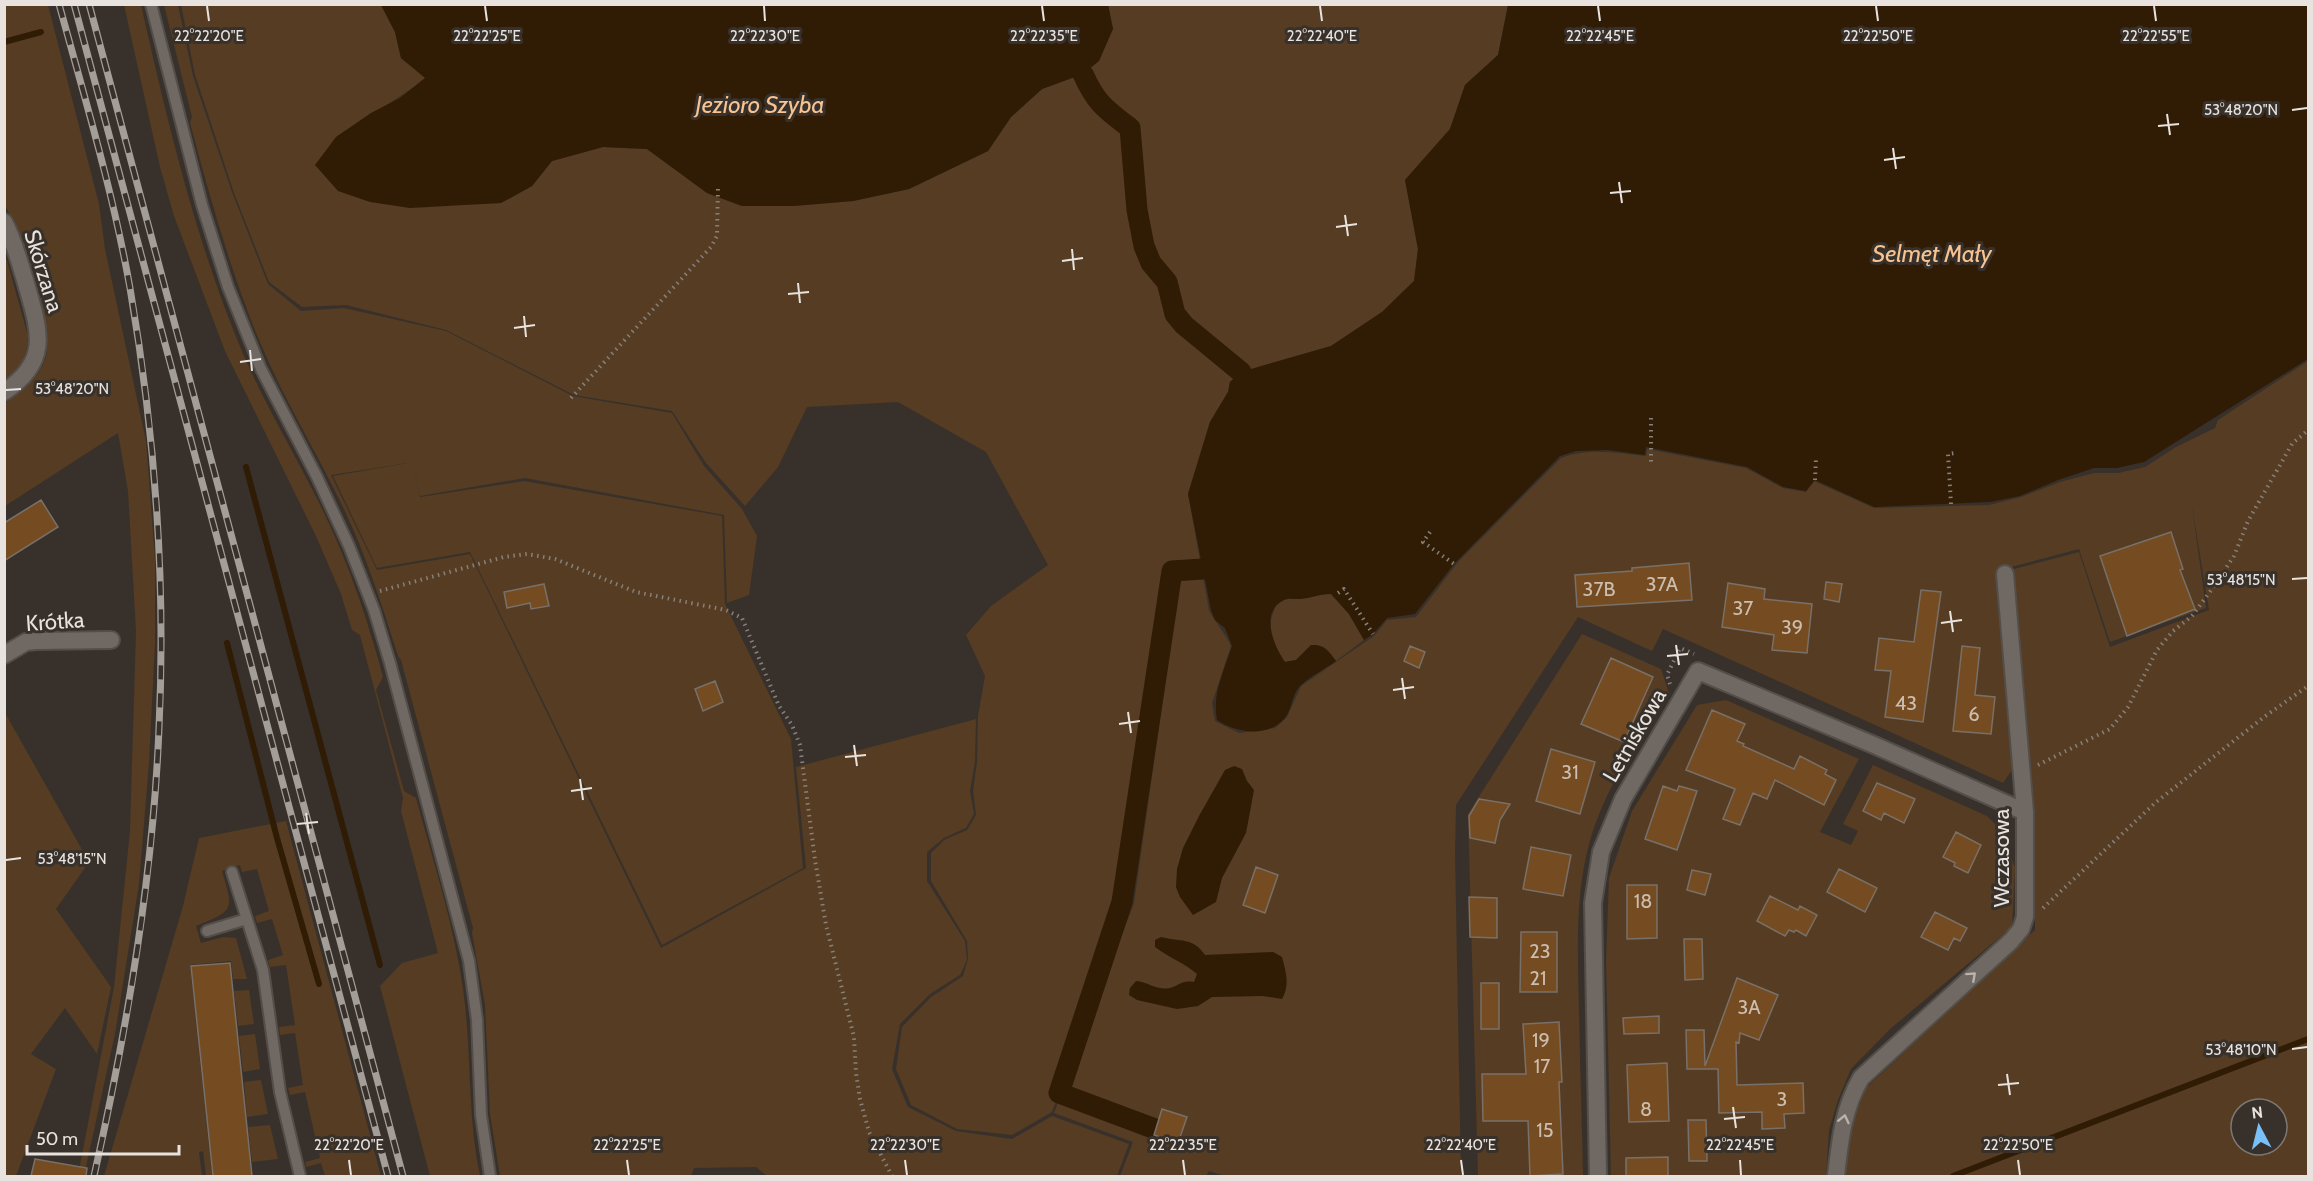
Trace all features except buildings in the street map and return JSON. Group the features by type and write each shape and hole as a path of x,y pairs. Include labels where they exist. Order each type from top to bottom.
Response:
{"street":[{"name":"Skórzana","path":"4,222 16,251 37,324 38,337 34,362 27,374 4,392"},
{"name":"Wczasowa","path":"1836,1176 1841,1132 1847,1107 1861,1078 2011,941 2021,929 2025,917 2025,812 2006,574"},
{"name":"Krótka","path":"4,655 26,642 111,640"},
{"name":"Letniskowa","path":"1598,1176 1593,903 1602,852 1623,799 1698,671 2025,812"}],"lane":[{"path":"151,4 202,206 228,287 261,369 334,511 368,594 390,663 468,961 477,1020 480,1115 490,1176"},
{"path":"232,872 263,970 280,1092 300,1176"},
{"path":"207,931 246,919"}],"path":[{"path":"571,398 711,247 717,236 718,186"},
{"path":"1651,418 1651,463"},
{"path":"2022,774 2110,729 2128,707 2157,650 2192,616 2234,556 2248,521 2292,444 2308,430"},
{"path":"1951,504 1948,454 1955,453"},
{"path":"1815,480 1816,458"},
{"path":"1430,532 1423,542 1454,564"},
{"path":"368,594 504,557 527,554 555,559 636,592 726,610 742,618 779,706 792,725 800,745 826,925 855,1037 855,1073 860,1099 868,1132 892,1176"},
{"path":"1338,593 1344,589 1373,634"},
{"path":"1673,693 1667,675 1680,648 1701,657"},
{"path":"2021,929 2155,802 2264,717 2308,686"}],"shaded area":[{"path":"4,5 48,5 99,204 105,249 146,441 155,559 155,643 149,763 139,884 115,1034 84,1176 78,1176 114,987 130,831 136,631 128,491 118,433 5,506 5,403 24,389 40,371 46,356 47,342 35,279 20,236 5,206"},
{"path":"124,5 141,5 161,92 196,222 241,349 334,535 358,594 371,635 383,677 376,690 404,791 416,798 459,965 466,1013 473,1130 480,1176 430,1176 380,986 402,963 438,953 401,811 403,798 360,635 352,630 341,594 316,536 225,351 174,216 160,167"},
{"path":"164,5 178,5 193,76 232,192 268,284 301,311 344,308 446,331 573,396 672,413 704,466 742,509 757,536 749,595 727,603 724,515 525,478 420,496 414,467 420,497 524,481 722,516 725,604 791,739 803,868 662,945 470,552 377,568 333,476 414,462 331,475 377,570 470,554 661,948 806,868 796,767 976,719 975,762 970,791 974,814 966,828 944,838 927,852 927,881 965,941 967,960 960,975 930,994 900,1024 892,1069 908,1107 956,1131 1012,1139 1052,1116 1129,1144 1117,1176 767,1176 756,1167 694,1168 691,1176 500,1176 490,1114 485,1005 473,928 401,660 359,543 333,486 268,362 239,287 190,123 192,117"},
{"path":"181,5 381,5 395,32 401,58 426,78 336,137 459,204 501,203 532,186 552,161 603,147 647,149 707,193 742,206 794,206 853,201 909,189 988,151 1011,117 1042,89 1083,74 1113,29 1108,5 1508,5 1498,55 1465,85 1450,129 1405,180 1418,249 1414,281 1382,312 1331,346 1241,372 1230,382 1228,392 1210,422 1188,494 1209,610 1231,646 1212,703 1215,721 1239,733 1275,728 1287,717 1301,686 1374,636 1387,620 1416,617 1458,562 1561,458 1592,452 1646,456 1647,449 1746,468 1783,488 1806,492 1814,481 1874,508 1989,505 2094,473 2118,473 2145,467 2176,447 2215,428 2218,420 2308,361 2308,1176 1845,1176 1852,1124 1866,1088 2035,930 2035,815 2014,569 2079,552 2110,647 2209,610 2192,506 2206,608 2110,642 2079,549 1996,571 2012,770 2003,783 1663,629 1652,651 1578,617 1456,805 1461,1176 1225,1176 1209,1171 1206,1176 1120,1176 1133,1142 1054,1113 1134,903 1175,614 1132,902 1052,1112 1012,1135 957,1129 911,1105 896,1069 902,1027 931,997 963,976 968,959 967,941 931,881 931,853 944,840 967,830 976,815 973,790 977,762 978,716 985,676 966,635 991,606 1048,565 986,452 898,402 807,407 778,467 745,506 706,463 672,411 574,395 446,330 346,305 302,307 269,282 234,193 195,75"},
{"path":"4,250 28,336 22,362 5,381"},
{"path":"1331,594 1349,614 1364,640 1336,661 1326,649 1311,645 1296,660 1285,662 1271,634 1271,619 1276,605 1286,598 1300,599"},
{"path":"1582,634 1661,669 1669,693 1635,745 1606,799 1591,837 1582,880 1578,946 1583,1176 1478,1176 1468,814"},
{"path":"1726,700 1859,759 1820,832 1851,845 1858,831 1843,824 1873,765 1987,816 2000,829 2015,868 2012,927 1890,1029 1851,1069 1829,1130 1826,1176 1611,1176 1606,961 1609,878 1632,811 1697,705"},
{"path":"4,711 89,862 56,909 111,987 97,1054 65,1008 31,1054 56,1069 16,1176 4,1176"},
{"path":"286,821 381,1176 325,1176 321,1163 306,1167 305,1162 320,1158 305,1092 290,1095 288,1088 303,1085 295,1033 280,1035 279,1027 295,1025 286,965 270,967 268,960 283,955 272,919 257,923 255,916 269,911 257,869 242,872 240,865 222,871 228,894 228,907 218,916 196,926 201,943 223,937 236,938 247,979 233,979 231,961 190,965 212,1176 206,1176 203,1151 199,1152 202,1176 104,1176 183,906 199,838"},
{"path":"249,990 254,1024 238,1026 234,991"},
{"path":"255,1034 260,1069 243,1072 239,1036"},
{"path":"261,1080 268,1114 247,1117 244,1082"},
{"path":"270,1125 278,1159 252,1162 248,1127"}],"water":[{"name":"Jezioro Szyba","path":"1108,4 1113,29 1099,61 1083,74 1042,89 1011,117 988,151 909,189 853,201 793,206 742,206 707,193 647,149 603,147 552,161 532,186 501,203 410,208 370,202 338,191 315,165 336,137 371,113 400,98 425,78 401,58 395,32 381,5"},
{"name":"Selmęt Mały","path":"1508,5 2308,5 2308,359 2144,462 2117,468 2094,468 2020,496 1990,502 1874,507 1815,480 1806,491 1783,487 1747,467 1646,447 1645,455 1608,450 1576,451 1560,456 1454,564 1415,614 1387,618 1373,634 1364,640 1349,614 1331,594 1288,599 1276,605 1270,621 1271,630 1285,662 1296,660 1311,645 1326,649 1336,661 1301,685 1285,718 1278,724 1261,731 1233,728 1217,720 1216,710 1220,682 1232,646 1225,628 1215,620 1211,610 1188,494 1210,422 1228,392 1230,382 1241,372 1331,346 1382,312 1414,281 1418,249 1405,180 1450,129 1465,85 1498,55"},
{"path":"1234,766 1242,769 1254,790 1246,833 1222,878 1216,902 1193,915 1176,887 1177,869 1183,848 1199,816 1225,770"},
{"path":"1161,937 1196,945 1205,955 1273,952 1282,957 1286,973 1287,984 1282,999 1263,996 1212,997 1198,1006 1177,1009 1137,1000 1129,995 1130,988 1136,981 1166,989 1184,982 1194,982 1197,974 1155,947 1155,940"}],"waterway":[{"path":"4,42 41,32"},
{"path":"1083,74 1102,105 1130,128 1137,210 1144,246 1151,263 1167,282 1175,314 1184,325 1241,372"},
{"path":"246,467 380,965"},
{"path":"1166,1133 1059,1093 1122,902 1172,571 1203,569"},
{"path":"227,643 277,838 319,984"},
{"path":"1953,1176 2308,1039"}],"railway":[{"path":"59,4 107,181 130,288 152,453 161,618 159,728 151,841 137,954 94,1176"},
{"path":"74,4 388,1176"},
{"path":"89,4 403,1176"}]}
